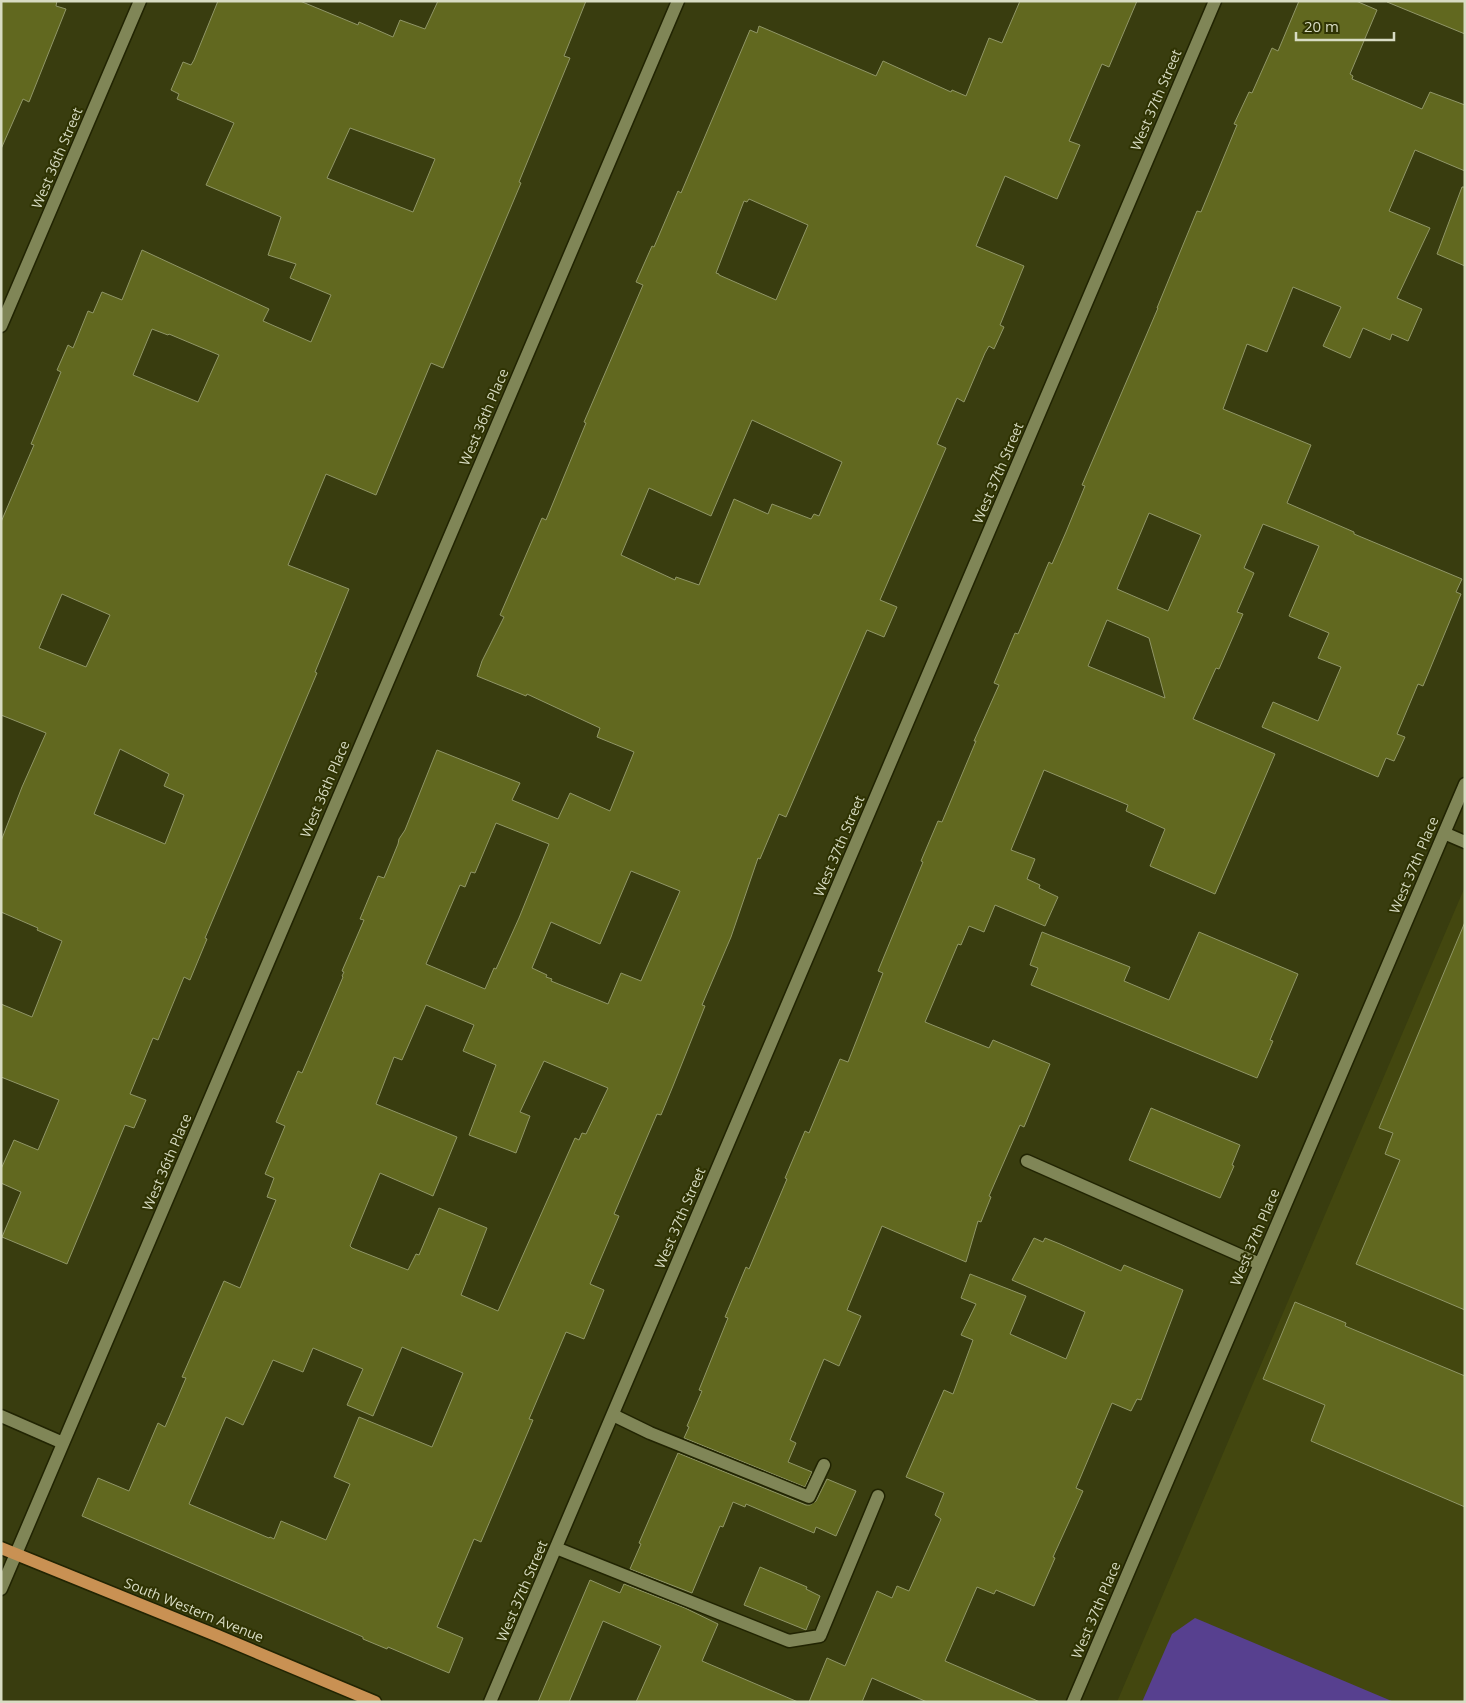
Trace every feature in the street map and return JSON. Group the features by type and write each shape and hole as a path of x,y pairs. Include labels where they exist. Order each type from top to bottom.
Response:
{"main road":[{"name":"South Western Avenue","path":"1,1548 375,1702"}],"street":[{"name":"West 36th Street","path":"1,326 140,1"},
{"name":"West 36th Place","path":"1,1589 678,1"},
{"name":"West 37th Street","path":"490,1702 1215,1"},
{"name":"West 37th Place","path":"1073,1702 1465,784"},
{"path":"1444,833 1465,842"},
{"path":"1026,1162 1260,1264"},
{"path":"613,1414 650,1433 809,1497 824,1465"},
{"path":"1,1416 63,1443"},
{"path":"556,1548 789,1641 820,1636 878,1496"}],"shaded area":[{"path":"1464,889 1465,1702 1117,1702"},
{"path":"1195,1618 1394,1702 1142,1702 1172,1634"}],"building":[{"path":"1,1 57,1 56,6 66,9 29,102 23,99 1,149"},
{"path":"218,1 300,1 358,25 359,22 393,37 400,20 425,29 438,1 586,1 564,56 570,58 519,182 521,183 443,368 431,363 376,495 326,474 288,565 349,589 315,672 317,673 205,938 207,939 190,980 184,977 158,1040 153,1038 130,1094 146,1100 134,1128 125,1125 67,1264 2,1237 21,1192 1,1183 1,1169 14,1140 38,1150 59,1100 1,1077 1,1004 32,1017 62,941 1,912 1,841 46,733 1,715 1,522 34,445 31,444 61,372 57,370 68,345 73,348 88,311 93,313 102,292 122,300 142,250 269,309 263,321 311,342 331,295 290,278 296,264 268,255 281,217 206,185 234,123 177,99 179,94 171,90 183,62 191,65","holes":["350,128 435,159 413,212 327,178","152,329 219,355 198,402 133,375","62,594 110,615 86,667 39,648","120,749 169,774 164,786 184,795 165,844 94,814"]},
{"path":"1020,1 1137,1 1109,67 1102,64 1069,141 1080,145 1057,199 1005,176 976,246 1024,266 1000,325 1004,327 994,349 989,346 985,353 964,402 957,398 937,444 946,448 880,600 897,607 884,637 867,630 786,817 779,814 760,859 758,858 731,937 702,1005 705,1006 673,1086 661,1115 657,1114 614,1214 619,1216 590,1284 604,1290 584,1339 566,1332 529,1419 533,1420 481,1542 474,1539 437,1627 463,1638 449,1673 388,1647 387,1649 363,1639 363,1637 82,1516 98,1478 129,1491 158,1423 165,1427 186,1378 182,1377 224,1281 240,1288 276,1200 267,1197 274,1178 265,1174 285,1126 276,1122 298,1071 302,1073 343,977 344,972 342,971 364,920 360,919 378,876 384,878 437,750 520,783 512,800 558,819 570,793 610,811 634,752 597,737 600,728 527,694 526,696 477,676 482,661 504,617 500,615 542,518 546,520 586,423 584,422 643,285 636,282 652,246 654,247 678,191 681,193 750,30 757,33 759,26 876,76 883,61 951,92 952,90 966,96 989,38 1002,43","holes":["749,199 808,225 776,300 716,273 744,201 747,202","752,420 842,462 819,516 814,514 811,519 772,504 768,514 734,499 699,585 676,577 675,580 621,555 649,488 711,516","496,823 549,844 519,918 485,989 426,964 460,885 465,887 471,872 475,873","631,871 680,891 641,981 621,973 608,1004 551,981 552,979 546,977 547,975 532,968 551,922 600,944","426,1005 474,1025 463,1051 496,1065 469,1135 516,1153 530,1116 520,1112 544,1061 608,1088 586,1134 582,1133 579,1140 575,1138 498,1311 461,1295 487,1228 439,1208 419,1255 416,1254 408,1270 350,1246 380,1173 433,1196 457,1137 376,1104 394,1057 402,1060","402,1347 463,1373 432,1447 359,1417 334,1477 350,1484 326,1540 281,1521 274,1539 269,1538 189,1504 226,1417 243,1425 273,1360 303,1372 313,1348 363,1369 347,1405 373,1416"]},
{"path":"1299,1 1356,1 1377,10 1350,74 1353,76 1352,79 1422,109 1430,92 1465,105 1465,171 1415,150 1389,211 1430,228 1397,298 1422,309 1408,341 1392,334 1390,340 1363,328 1350,358 1323,346 1341,307 1293,287 1267,352 1247,344 1223,409 1311,445 1287,503 1354,532 1354,534 1462,579 1456,592 1461,594 1423,686 1418,684 1397,734 1405,737 1394,761 1386,758 1378,777 1262,727 1273,702 1318,721 1341,667 1318,658 1329,633 1289,616 1319,546 1263,524 1244,568 1254,573 1237,612 1243,614 1219,669 1216,668 1193,719 1275,754 1215,894 1150,866 1165,829 1126,811 1128,805 1044,770 1011,850 1035,859 1027,879 1040,885 1039,888 1058,897 1045,926 995,905 984,932 969,926 961,945 958,944 925,1022 989,1048 993,1040 1050,1064 1024,1127 1020,1125 989,1196 991,1197 981,1222 978,1221 966,1262 882,1226 847,1310 861,1316 839,1366 824,1359 790,1440 796,1443 788,1462 812,1472 805,1487 684,1438 689,1427 687,1426 702,1391 699,1390 728,1318 725,1317 746,1267 749,1269 805,1131 809,1133 840,1059 848,1062 883,973 878,971 923,862 921,861 938,821 942,822 976,741 974,741 999,685 994,683 1015,633 1018,634 1049,562 1052,564 1066,532 1085,486 1082,485 1158,308 1197,211 1201,212 1237,125 1234,124 1249,92 1252,93 1272,48 1278,51","holes":["1149,513 1201,535 1168,611 1117,589","1107,620 1149,638 1165,698 1088,666"]},
{"path":"1465,1 1465,34 1387,2"},
{"path":"1462,187 1465,187 1465,266 1437,254"},
{"path":"1465,922 1465,1310 1356,1264 1400,1160 1385,1154 1393,1133 1379,1128"},
{"path":"1042,932 1130,967 1124,981 1169,1000 1199,932 1298,974 1270,1040 1273,1041 1257,1078 1031,985 1038,968 1030,965"},
{"path":"1151,1108 1240,1145 1232,1165 1234,1166 1220,1198 1129,1160"},
{"path":"1034,1238 1043,1242 1045,1238 1121,1271 1124,1265 1183,1290 1141,1400 1137,1399 1131,1411 1112,1403 1076,1488 1083,1491 1053,1557 1055,1558 1034,1606 996,1590 994,1594 977,1587 945,1661 1040,1702 927,1702 872,1678 862,1702 809,1702 827,1658 845,1666 877,1591 892,1598 897,1586 909,1591 941,1519 935,1515 944,1493 906,1477 944,1390 953,1394 973,1340 961,1335 976,1304 961,1298 970,1274 1026,1296 1010,1334 1066,1359 1085,1312 1012,1280"},
{"path":"1295,1302 1346,1323 1345,1326 1465,1376 1465,1507 1311,1441 1325,1405 1263,1379"},
{"path":"678,1453 806,1505 816,1501 827,1479 856,1491 836,1536 816,1527 814,1533 746,1504 745,1507 733,1502 723,1527 720,1526 692,1593 630,1569 641,1544 639,1543"},
{"path":"760,1567 807,1587 806,1589 820,1596 806,1630 744,1605"},
{"path":"590,1580 620,1593 624,1584 685,1608 718,1624 702,1661 798,1702 636,1702 661,1646 603,1621 569,1702 538,1702"}]}
